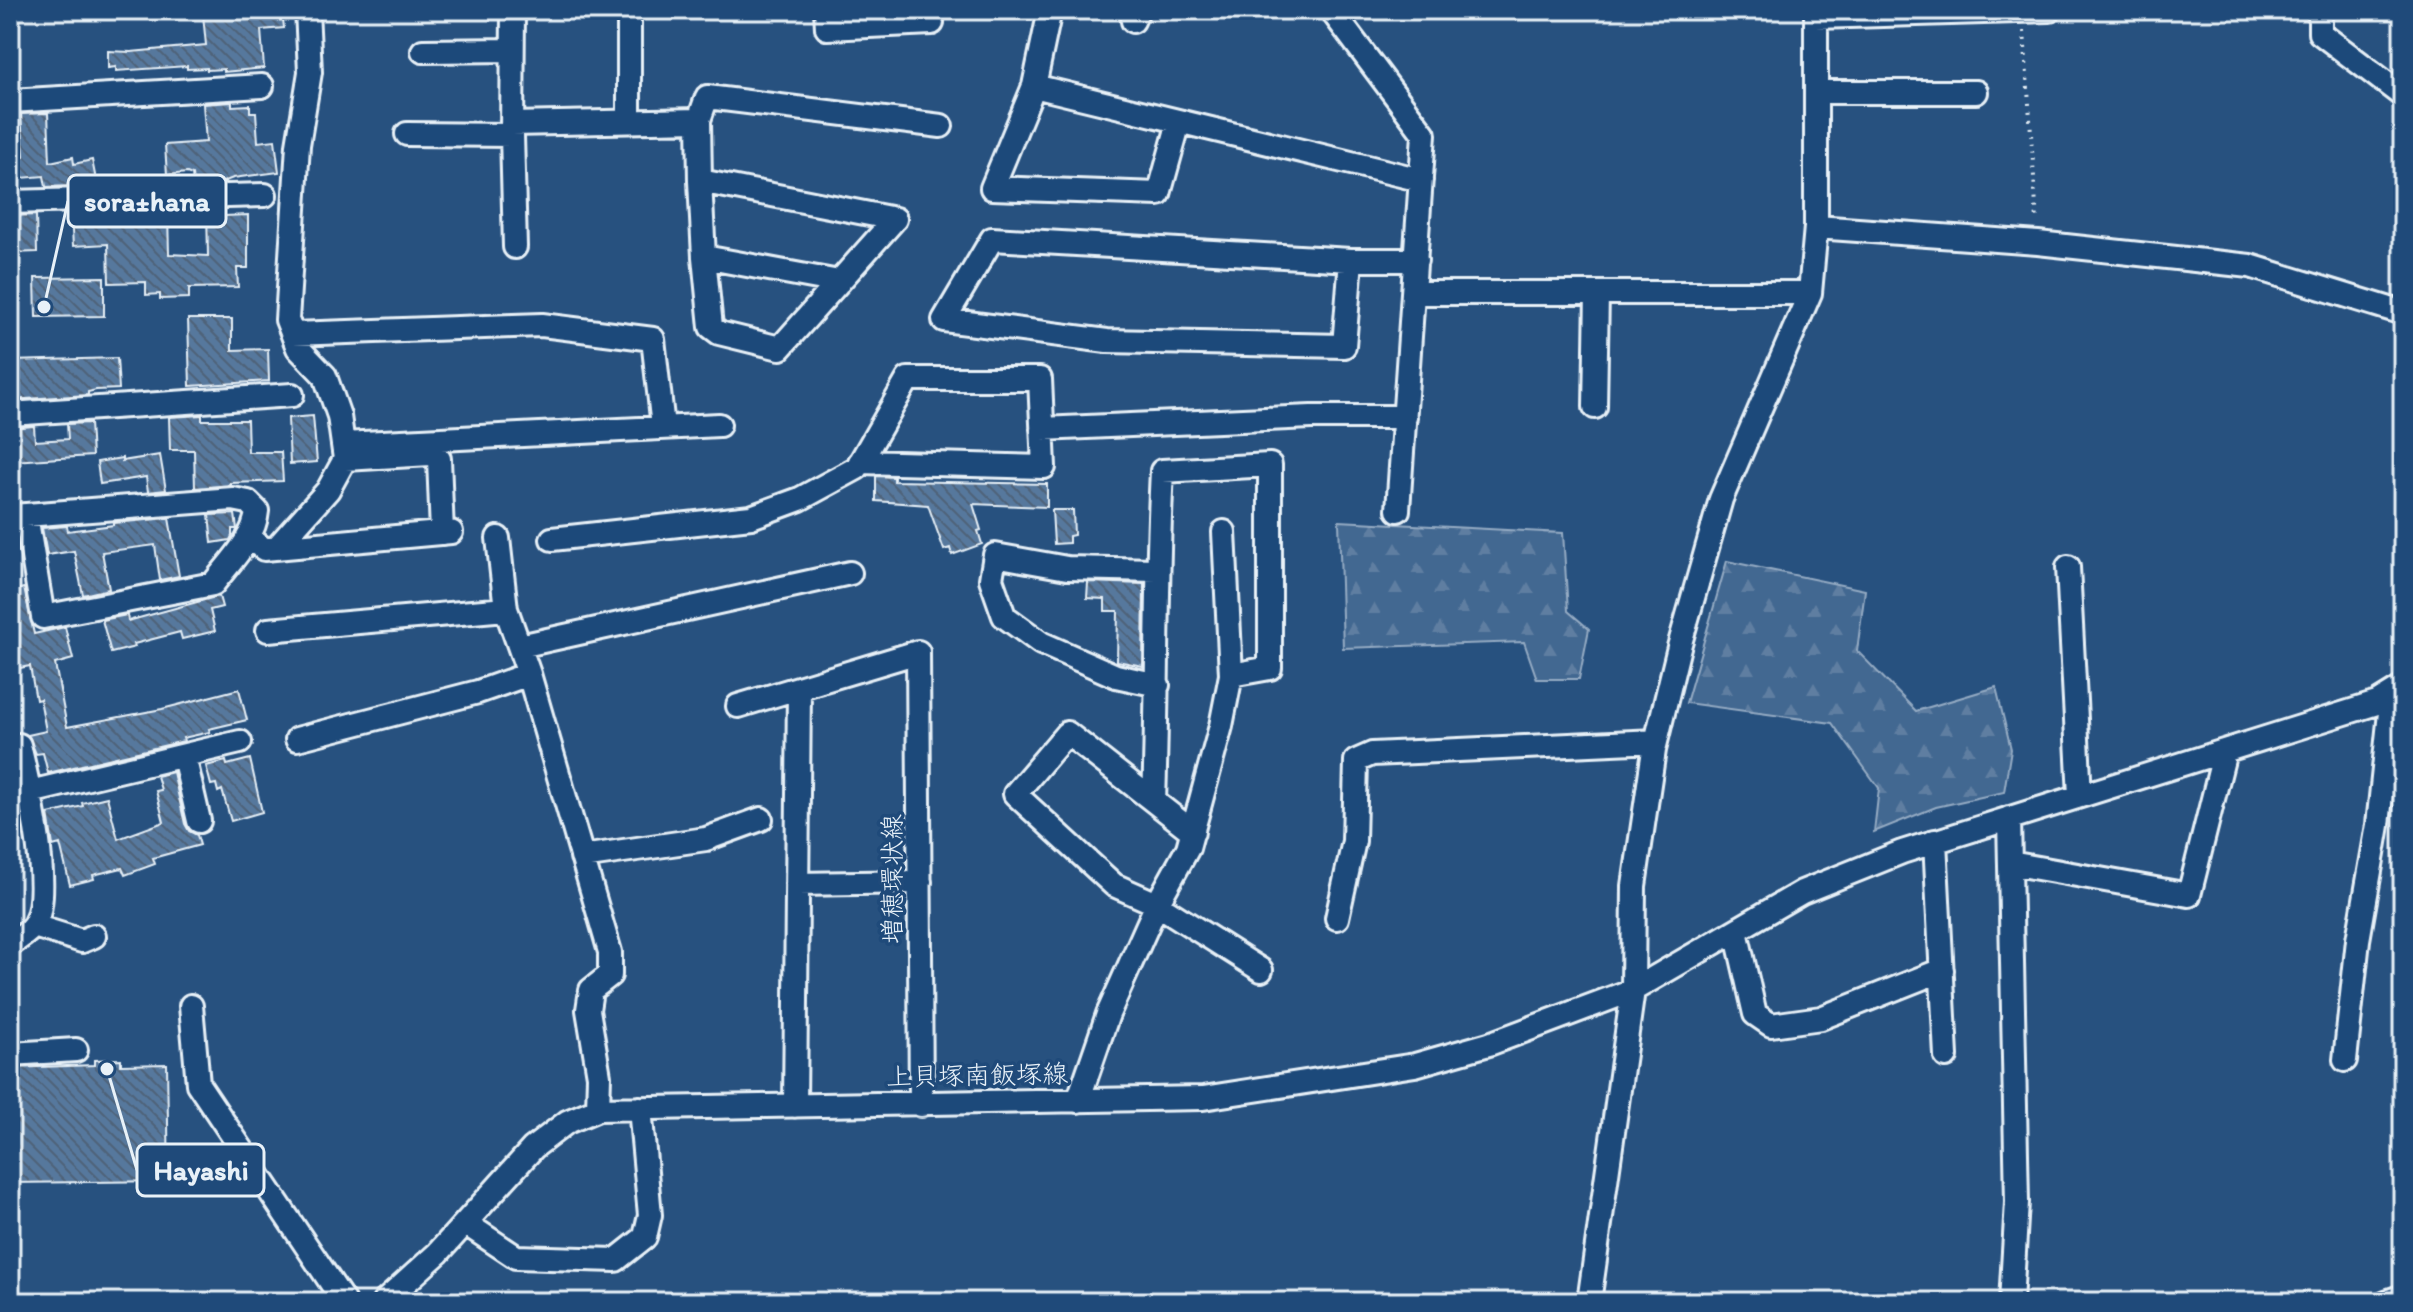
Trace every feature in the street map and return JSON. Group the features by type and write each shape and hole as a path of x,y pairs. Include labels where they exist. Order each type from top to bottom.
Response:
{"street":[{"path":"263,544 257,511 248,502 233,499 18,516 43,617 213,584 263,544 328,490 344,451 339,416 325,376 298,348 287,320 298,145 310,72 307,10"},
{"path":"513,10 515,247"},
{"path":"629,10 629,121"},
{"path":"826,10 827,28 932,23 932,10"},
{"path":"1050,10 1034,86 992,188 1159,194 1179,122"},
{"path":"1331,10 1424,134 1398,510"},
{"path":"1589,1302 1633,990 1634,886 1656,741 1721,499 1810,293 1816,227 1816,13 2050,10"},
{"path":"2320,10 2320,33 2403,96"},
{"path":"423,51 512,50"},
{"path":"10,101 262,86"},
{"path":"1034,86 1421,180"},
{"path":"1816,92 1976,92"},
{"path":"700,181 895,219 780,348 719,333 711,327 700,181 699,120 707,97 941,126"},
{"path":"407,134 699,120"},
{"path":"10,202 265,195"},
{"path":"1816,227 2038,243 2250,266 2403,313"},
{"path":"1351,260 1344,346 1107,341 944,320 992,239 1351,260 1416,260"},
{"path":"704,257 839,282"},
{"path":"1414,293 1810,293"},
{"path":"1595,407 1597,293"},
{"path":"293,334 542,325 653,339 663,427"},
{"path":"552,539 751,517 800,499 857,468 860,462 908,379 1040,379 1044,467 860,462"},
{"path":"10,414 292,395"},
{"path":"1042,429 1311,417 1405,417"},
{"path":"344,451 719,425"},
{"path":"263,544 446,532 439,459 430,454 344,451"},
{"path":"1154,801 1158,685 1156,570 1162,471 1270,465 1270,668 1231,675"},
{"path":"1078,1101 1108,1014 1157,904 1188,848 1221,726 1231,675 1224,532"},
{"path":"498,538 506,609 529,674 610,952 610,975 591,990 588,1010 599,1076 598,1109"},
{"path":"1156,570 1067,568 995,555 991,579 1004,616 1041,643 1116,676 1158,685"},
{"path":"2068,567 2080,796"},
{"path":"520,646 850,573"},
{"path":"268,630 506,609"},
{"name":"増穂環状線","path":"799,688 918,652 921,1105"},
{"path":"297,739 478,692 529,674"},
{"path":"738,706 799,688 795,1106"},
{"path":"2345,1060 2358,940 2398,691"},
{"name":"上貝塚南飯塚線","path":"384,1302 438,1253 533,1148 567,1122 598,1109 1203,1098 1415,1065 1489,1044 1633,990 1802,892 1935,841 2377,703 2398,691"},
{"path":"1193,832 1067,733 1015,794 1114,885 1157,904 1261,970"},
{"path":"1337,918 1354,841 1356,761 1372,754 1656,741"},
{"path":"30,792 240,742"},
{"path":"10,945 34,926 42,886 30,792 19,745"},
{"path":"2010,863 2189,895 2225,751"},
{"path":"184,756 199,821"},
{"path":"2009,818 2017,1202 2011,1302"},
{"path":"582,857 706,839 761,819"},
{"path":"1935,841 1946,1056"},
{"path":"797,884 920,882"},
{"path":"34,926 82,941 94,936"},
{"path":"1736,931 1755,1014 1771,1025 1821,1018 1942,970"},
{"path":"191,1006 198,1084 344,1302"},
{"path":"10,1054 76,1050"},
{"path":"465,1223 516,1257 616,1260 645,1237 650,1215 640,1108"},
{"path":"2386,1302 2403,1296"}],"path":[{"path":"2023,12 2038,243"}],"green space":[{"path":"1339,521 1563,533 1568,611 1589,629 1579,679 1537,679 1524,642 1343,648"},
{"path":"1727,561 1865,590 1857,651 1916,711 1996,687 2011,749 2004,792 1936,807 1874,832 1879,788 1832,723 1686,703"}],"building":[{"path":"208,10 282,10 284,28 261,30 264,68 224,72 224,69 187,69 187,66 116,71 116,67 108,68 108,51 131,52 206,45 203,15 208,14"},
{"path":"232,102 232,106 250,105 250,112 256,112 258,142 275,140 279,172 223,182 193,183 192,175 187,173 167,175 165,145 206,142 203,104"},
{"path":"48,113 50,162 73,157 74,164 92,160 97,185 46,187 44,176 10,179 10,159 24,157 21,114"},
{"path":"224,210 224,216 248,215 248,268 237,268 238,287 189,288 189,298 160,299 160,294 146,295 146,282 109,283 108,244 73,246 71,214 168,214 169,254 208,256 207,211"},
{"path":"36,215 37,252 12,253 11,216"},
{"path":"104,277 104,316 36,317 35,278"},
{"path":"188,319 232,319 232,350 268,349 269,381 190,386"},
{"path":"117,358 119,389 96,390 88,392 88,395 10,400 10,361"},
{"path":"202,415 202,420 247,420 248,452 281,452 283,481 195,488 194,450 170,450 169,417"},
{"path":"313,416 317,462 290,464 288,418"},
{"path":"90,423 92,456 12,461 10,428 34,426 35,441 68,439 67,424"},
{"path":"160,455 166,490 148,492 146,477 100,484 97,462"},
{"path":"876,476 894,477 894,481 1047,484 1047,507 973,504 982,544 952,555 950,548 944,550 928,505 876,501"},
{"path":"1052,510 1073,510 1074,535 1069,536 1069,543 1054,544"},
{"path":"235,514 237,529 232,529 230,540 212,543 209,515"},
{"path":"169,518 179,576 160,580 155,545 102,552 109,589 83,595 74,551 47,555 42,528 67,526 68,531"},
{"path":"1088,582 1144,584 1143,666 1117,661 1118,611 1105,611 1105,599 1087,598"},
{"path":"24,588 34,634 65,627 73,659 55,664 67,727 162,709 239,689 247,720 209,729 210,732 183,738 184,741 48,773 43,753 36,754 28,735 46,731 30,666 10,670 10,591"},
{"path":"219,596 222,607 210,610 215,631 182,639 180,632 111,653 102,620 127,615 128,621"},
{"path":"250,759 262,812 231,821 222,790 218,792 216,784 211,785 206,766"},
{"path":"173,772 185,824 189,831 197,835 200,845 153,858 155,864 125,875 122,868 70,885 60,844 53,846 48,814 107,797 118,839 164,822 156,791 161,790 157,776"},
{"path":"121,1059 121,1065 167,1064 169,1181 10,1183 10,1068 95,1065 95,1060"}],"place":[{"name":"sora±hana","path":"44,307"},
{"name":"Hayashi","path":"107,1069"}]}
